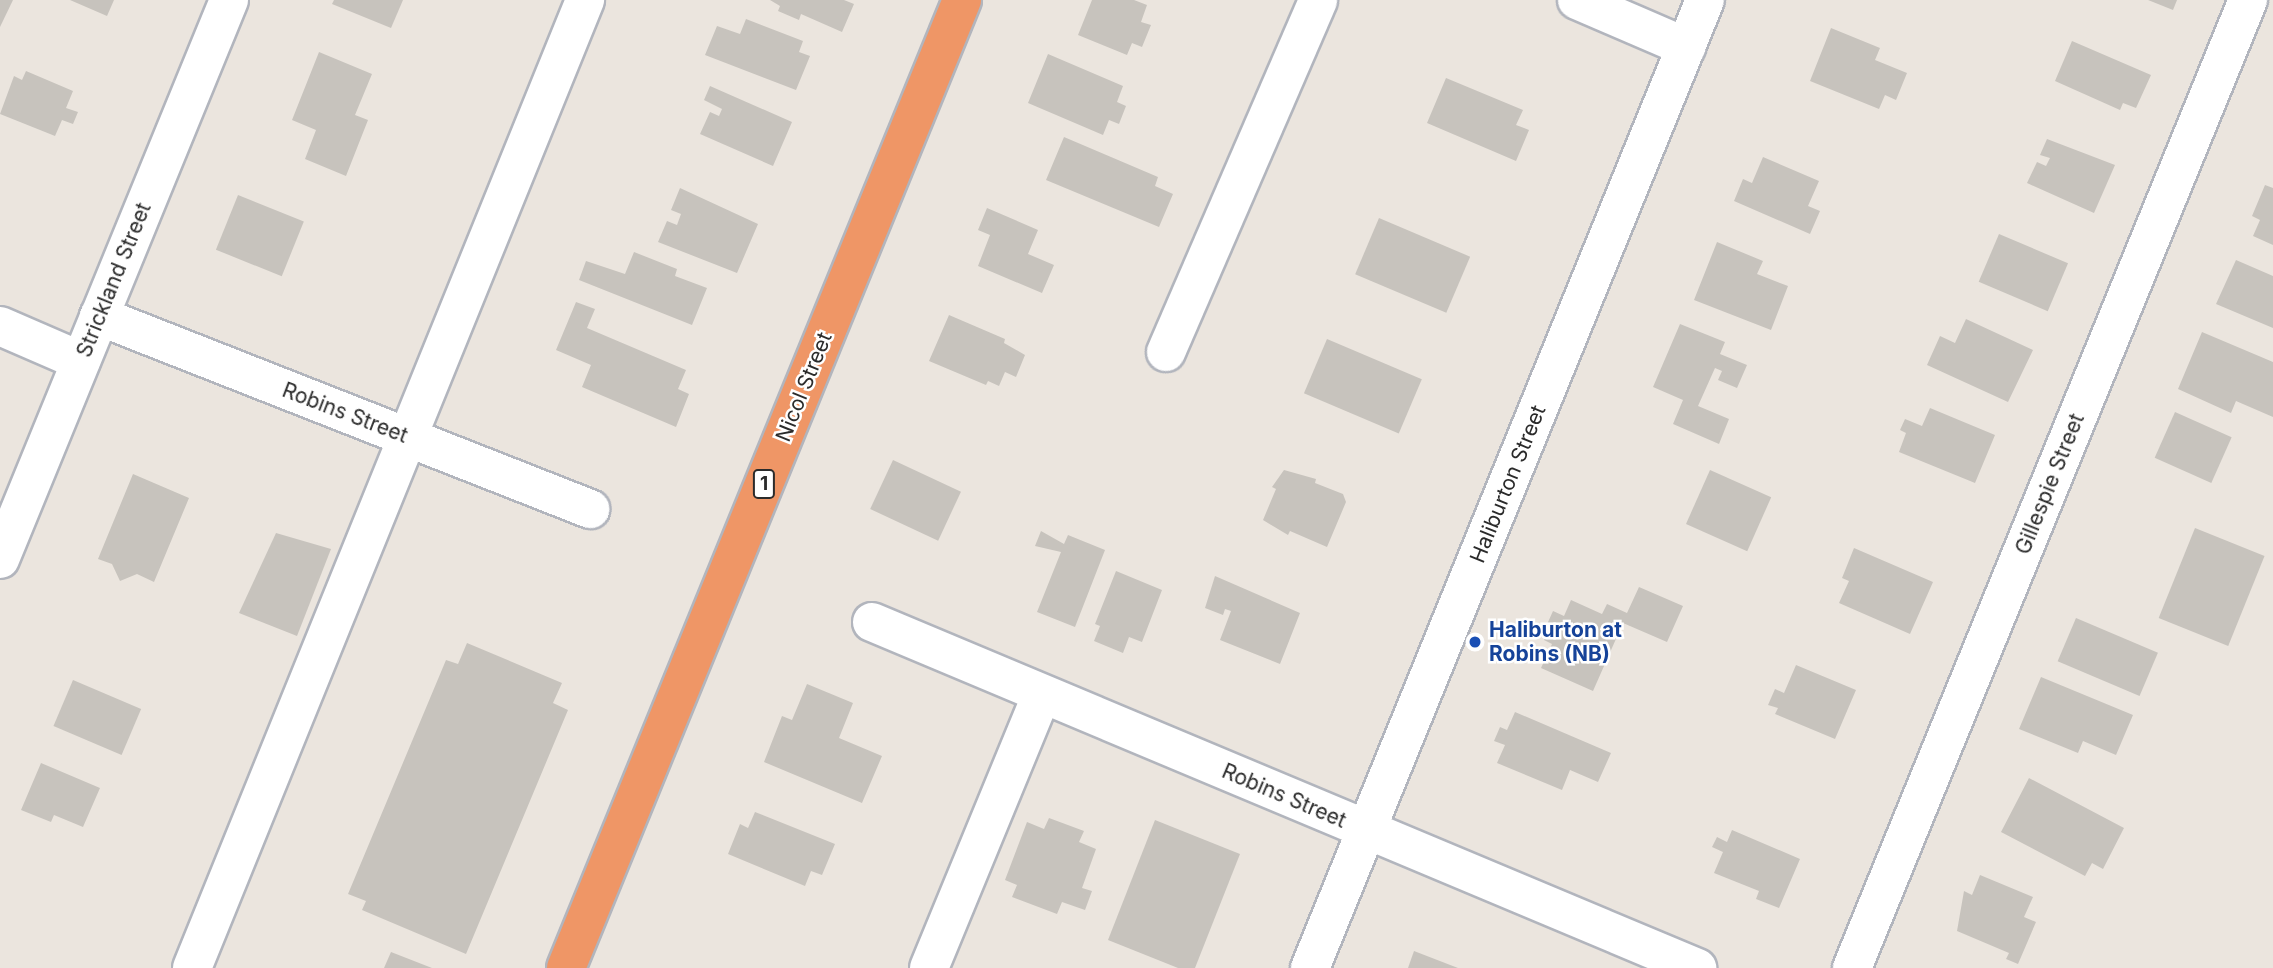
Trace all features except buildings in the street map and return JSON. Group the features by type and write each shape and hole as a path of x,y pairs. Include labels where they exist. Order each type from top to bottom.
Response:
{"highway":[{"name":"Nicol Street","path":"566,968 962,0"}],"street":[{"name":"Strickland Street","path":"0,559 229,0"},
{"path":"192,968 585,0"},
{"path":"1166,352 1318,0"},
{"path":"1577,0 1686,47"},
{"name":"Haliburton Street","path":"1310,968 1705,0"},
{"name":"Gillespie Street","path":"1852,968 2248,0"},
{"name":"Robins Street","path":"100,316 590,509"},
{"path":"0,327 81,361"},
{"name":"Robins Street","path":"872,622 1697,968"},
{"path":"929,968 1042,694"}],"place":[{"name":"Haliburton at Robins (NB)","path":"1475,642"}]}
